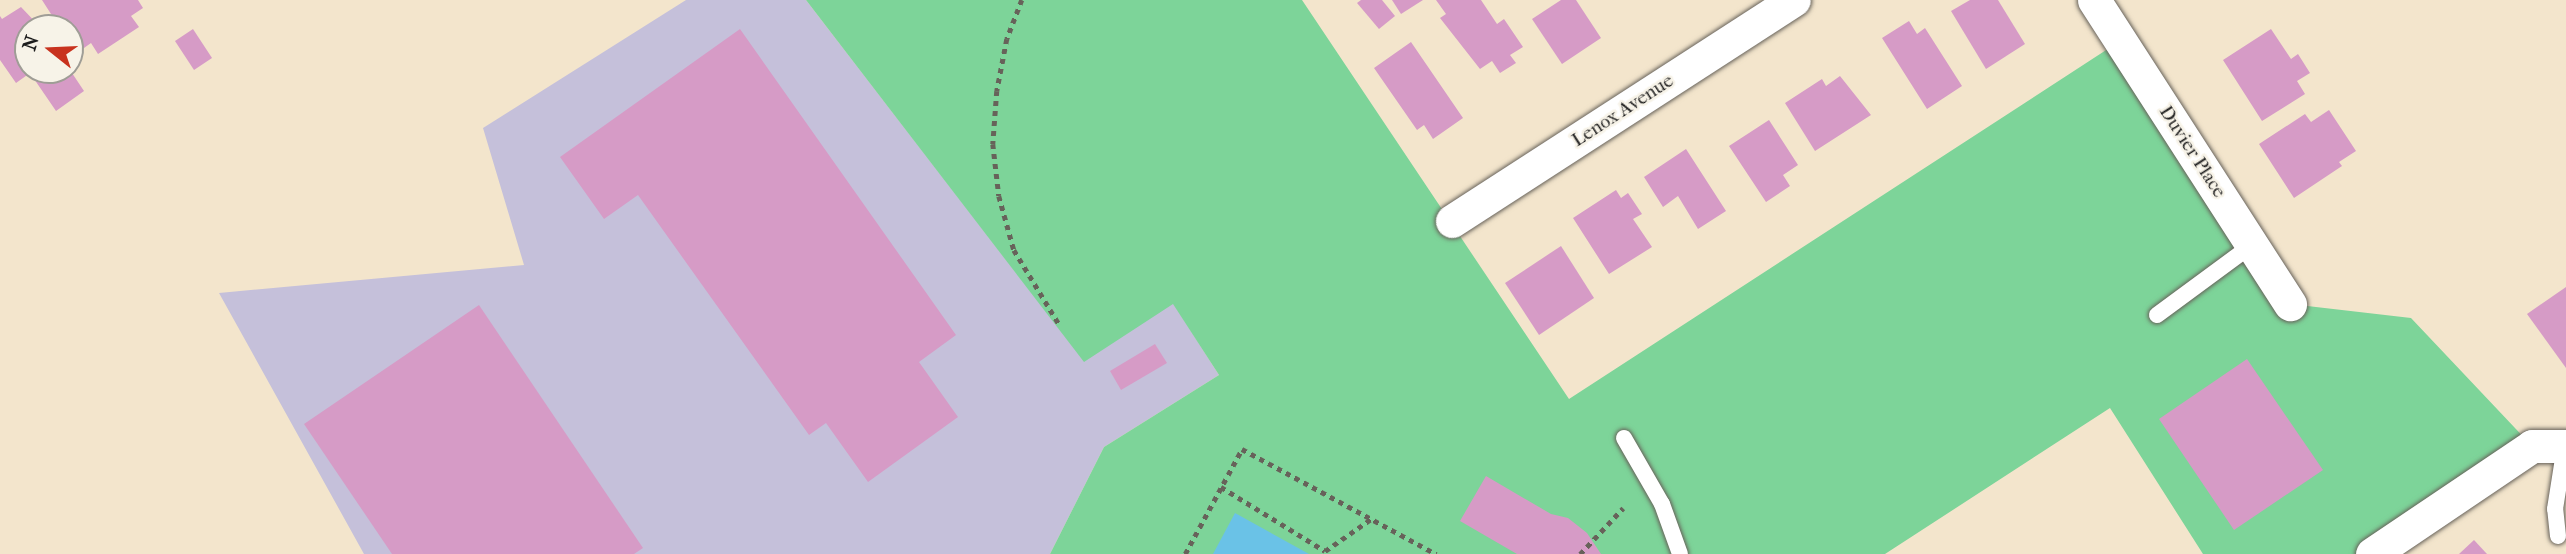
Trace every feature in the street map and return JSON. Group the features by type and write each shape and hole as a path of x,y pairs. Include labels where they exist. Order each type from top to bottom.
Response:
{"street":[{"name":"Lenox Avenue","path":"1452,221 1794,0"},
{"name":"Duvier Place","path":"2094,0 2290,304"},
{"path":"2372,554 2532,446 2566,446"}],"lane":[{"path":"2157,315 2252,245"},
{"path":"1624,438 1662,504 1680,554"},
{"path":"2558,536 2555,509 2566,446"}],"path":[{"path":"1022,0 1007,39 997,91 996,170 1014,250 1059,324"},
{"path":"1185,554 1242,449 1436,554"},
{"path":"1221,487 1325,551 1371,519"},
{"path":"1580,554 1623,508"}],"shaded area":[{"path":"686,0 806,0 1084,361 1173,303 1219,375 1104,447 1050,554 364,554 219,293 524,265 483,128"}],"green space":[{"path":"806,0 1302,0 1569,399 2120,41 2290,304 2411,318 2532,446 2372,554 2203,554 2110,408 1885,554 1050,554 1104,447 1219,375 1173,304 1084,362"}],"water":[{"path":"1235,513 1309,554 1213,554"}],"building":[{"path":"42,0 138,0 143,8 131,16 139,27 98,54 91,43 84,48 84,14 51,14"},
{"path":"1361,0 1382,0 1395,16 1379,29 1357,3"},
{"path":"1392,0 1423,0 1401,14"},
{"path":"1436,0 1481,0 1497,24 1504,19 1523,47 1510,55 1516,63 1500,73 1492,61 1480,69 1440,18 1446,14"},
{"path":"1561,0 1576,0 1601,38 1562,64 1532,19"},
{"path":"1970,0 1998,0 2025,44 1986,69 1951,11"},
{"path":"21,7 28,14 14,14 14,80 0,60 0,16 2,19"},
{"path":"1909,21 1917,34 1925,28 1962,86 1927,109 1882,38"},
{"path":"193,29 212,58 194,70 175,41"},
{"path":"740,29 956,335 919,362 958,417 868,482 826,423 809,435 638,195 604,219 560,157"},
{"path":"2271,29 2291,59 2298,54 2310,73 2297,81 2305,94 2262,121 2223,60"},
{"path":"1411,42 1463,118 1433,139 1424,125 1417,130 1374,68"},
{"path":"1840,76 1871,115 1815,151 1785,103 1822,79 1826,86"},
{"path":"38,84 79,84 84,91 56,111"},
{"path":"2329,110 2356,151 2339,162 2342,166 2294,198 2259,144 2305,114 2311,122"},
{"path":"1769,120 1798,165 1783,175 1790,186 1766,202 1729,146"},
{"path":"1686,149 1726,211 1698,229 1678,196 1663,207 1644,177"},
{"path":"1616,190 1621,198 1628,193 1642,214 1633,219 1652,247 1609,274 1573,218"},
{"path":"1561,246 1594,298 1539,335 1505,283"},
{"path":"2566,287 2566,368 2527,314"},
{"path":"479,305 643,548 634,554 392,554 304,424"},
{"path":"1155,344 1167,363 1121,390 1110,371"},
{"path":"2247,359 2323,470 2234,530 2159,419"},
{"path":"1486,476 1551,514 1568,518 1587,533 1601,554 1517,554 1460,521"},
{"path":"2474,540 2487,554 2459,554"}]}
